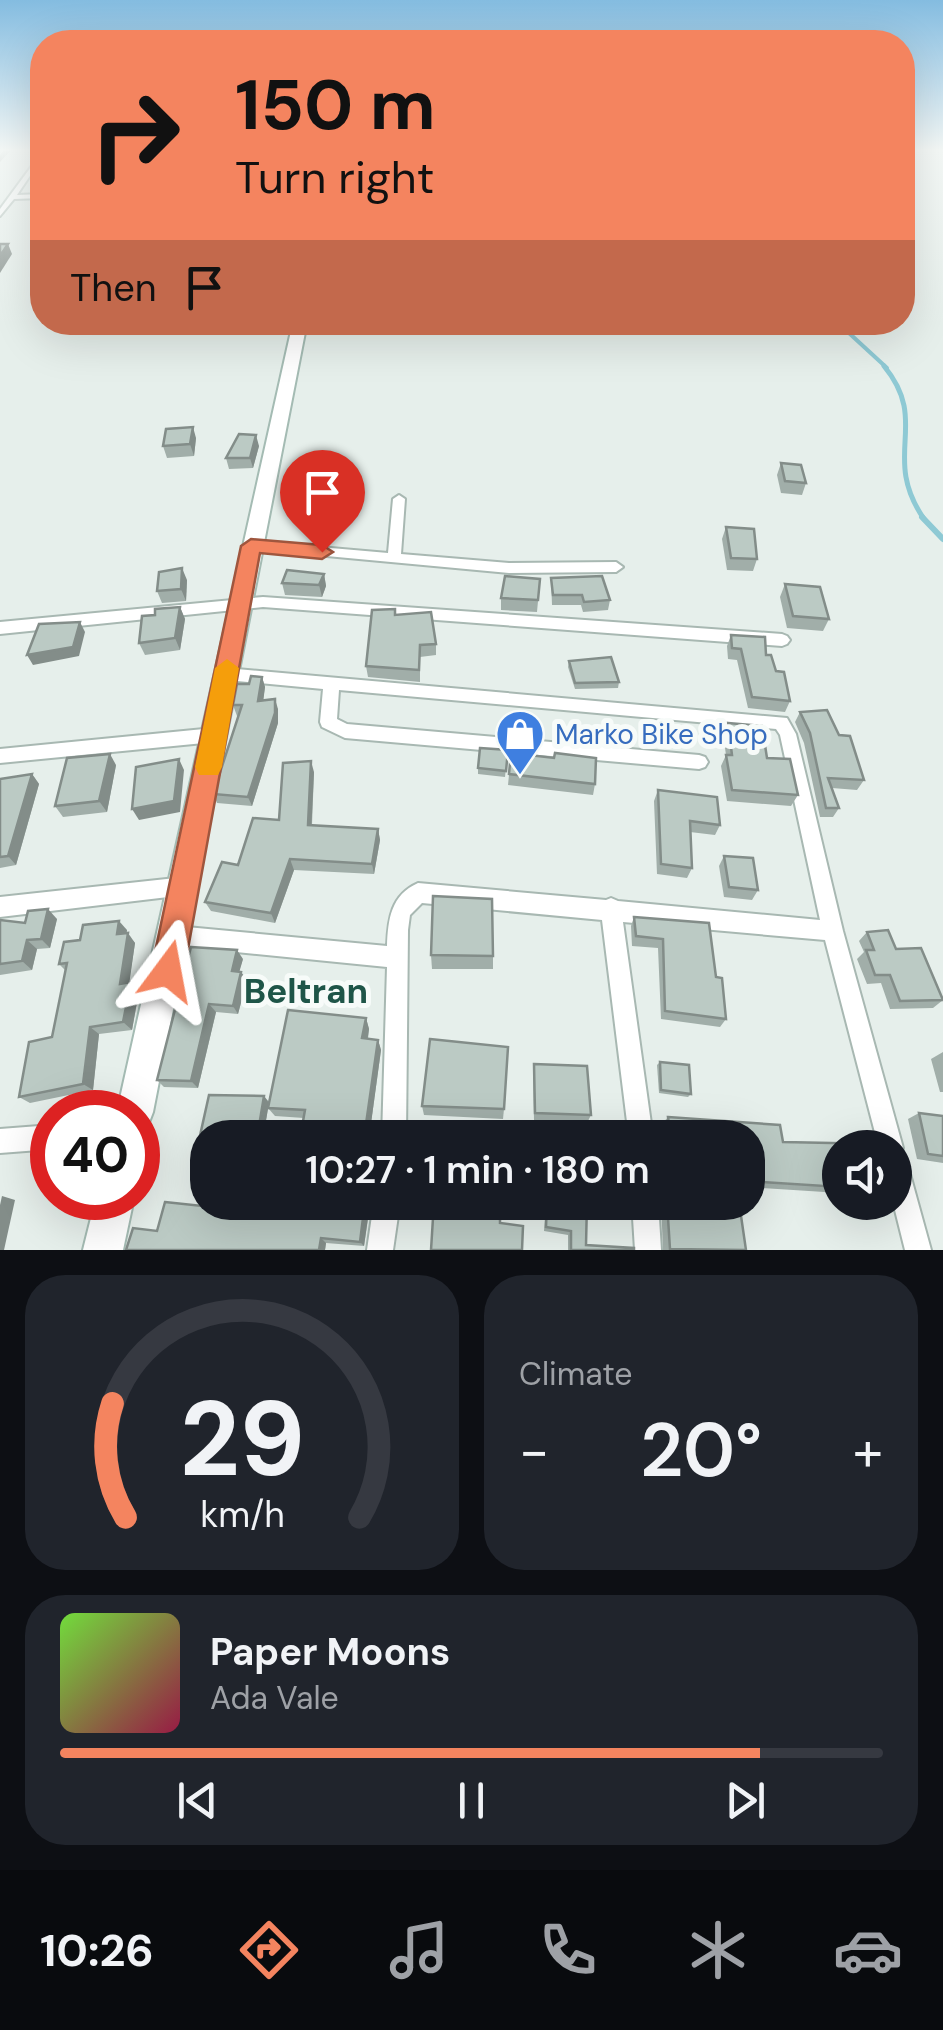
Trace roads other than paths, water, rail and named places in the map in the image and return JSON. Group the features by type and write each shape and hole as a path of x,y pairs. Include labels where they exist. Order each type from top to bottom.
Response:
{"street":[{"path":"140,1090 176,936 251,546 297,335"},
{"path":"394,558 399,499"},
{"path":"251,546 509,568 616,568"},
{"path":"0,628 263,602 782,640"},
{"path":"226,674 331,687 776,720 788,734 833,931 886,1130"},
{"path":"331,687 328,722 345,731 699,762"},
{"path":"0,756 214,734"},
{"path":"0,907 186,886"},
{"path":"394,1120 396,957 401,910 418,893 833,931"},
{"path":"611,908 639,1120"},
{"path":"176,936 396,957"},
{"path":"0,1141 30,1139"},
{"path":"103,1250 110,1220"},
{"path":"380,1250 384,1220"},
{"path":"646,1220 648,1250"},
{"path":"910,1220 918,1250"}],"waterway":[{"path":"851,335 887,368"},
{"path":"884,366 904,405 906,476 924,519"},
{"path":"922,517 943,539"}],"place":[{"name":"Marko Bike Shop","path":"520,776"}],"district":[{"name":"Beltran","path":"306,991"}]}
